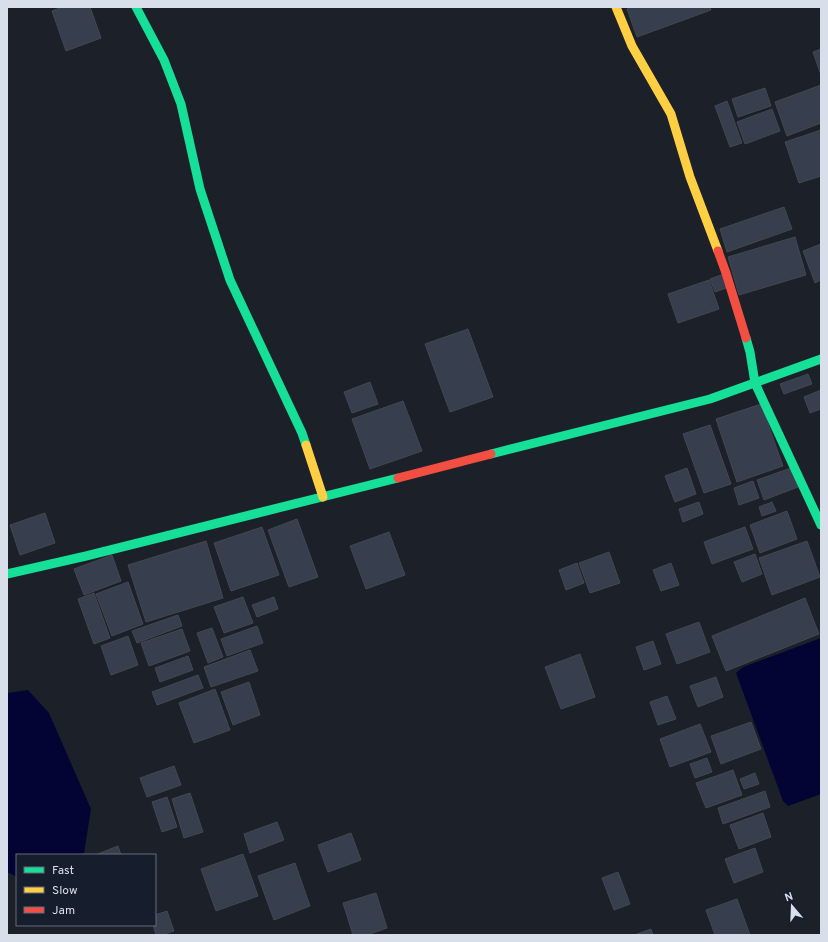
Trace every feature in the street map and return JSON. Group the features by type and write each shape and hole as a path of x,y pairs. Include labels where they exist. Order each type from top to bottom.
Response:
{"street":[{"path":"136,7 164,60 181,104 200,189 230,280 302,433 322,497"},
{"path":"616,7 632,46 672,114 690,177 726,273 750,352 755,383 821,525"},
{"path":"7,574 86,556 710,399 821,359"}],"shaded area":[{"path":"821,638 821,794 788,806 783,801 736,673 743,667"},
{"path":"28,690 49,713 91,809 84,853 16,854 16,876 7,872 7,693"}],"building":[{"path":"62,7 90,7 101,38 66,51 52,11"},
{"path":"631,7 710,7 711,10 637,37 627,9"},
{"path":"821,49 821,75 813,52"},
{"path":"821,85 821,123 787,136 775,102"},
{"path":"765,88 771,106 738,117 732,99"},
{"path":"727,101 742,143 730,147 715,106"},
{"path":"772,109 780,131 745,144 737,122"},
{"path":"821,130 821,176 799,183 785,142"},
{"path":"784,207 792,229 727,252 720,229"},
{"path":"795,237 806,275 739,295 728,257"},
{"path":"821,244 821,280 815,283 803,251"},
{"path":"724,274 729,287 715,292 710,279"},
{"path":"709,280 719,309 678,323 668,294"},
{"path":"468,329 493,397 450,412 425,344"},
{"path":"808,374 812,384 784,394 780,384"},
{"path":"370,382 378,404 352,413 344,392"},
{"path":"821,390 821,409 810,413 804,397"},
{"path":"403,401 422,451 370,469 352,419"},
{"path":"761,404 783,466 737,482 716,419"},
{"path":"710,425 731,484 704,493 683,434"},
{"path":"687,468 696,494 675,502 665,476"},
{"path":"791,468 798,487 764,500 757,480"},
{"path":"753,481 759,498 739,505 734,488"},
{"path":"699,502 703,514 683,522 679,509"},
{"path":"772,502 776,511 762,516 759,507"},
{"path":"787,511 797,539 760,553 750,525"},
{"path":"45,513 55,543 20,555 10,525"},
{"path":"297,519 318,577 289,587 268,530"},
{"path":"262,527 279,575 231,591 214,543"},
{"path":"745,527 753,549 712,564 704,542"},
{"path":"389,532 405,575 366,589 350,546"},
{"path":"206,541 223,598 146,622 128,565"},
{"path":"807,541 820,577 772,595 759,558"},
{"path":"609,552 620,583 590,593 579,563"},
{"path":"755,554 762,574 742,582 734,562"},
{"path":"112,555 121,581 84,595 74,569"},
{"path":"577,563 584,583 566,590 559,570"},
{"path":"671,563 679,585 661,591 653,570"},
{"path":"128,582 143,624 112,636 96,594"},
{"path":"94,593 110,638 94,644 78,599"},
{"path":"243,597 253,623 224,633 214,607"},
{"path":"274,597 278,609 257,617 252,605"},
{"path":"805,598 819,634 726,671 712,636"},
{"path":"178,615 182,626 137,643 132,631"},
{"path":"699,622 710,652 677,664 666,634"},
{"path":"257,626 263,643 227,656 221,639"},
{"path":"212,628 223,657 208,663 197,633"},
{"path":"182,629 190,651 149,666 141,643"},
{"path":"128,636 138,665 111,675 101,646"},
{"path":"653,641 661,664 644,670 636,647"},
{"path":"250,650 258,671 211,687 204,667"},
{"path":"580,654 595,697 561,709 545,667"},
{"path":"188,656 193,670 160,682 155,668"},
{"path":"198,675 203,688 157,705 152,692"},
{"path":"716,677 723,697 698,707 690,686"},
{"path":"249,682 260,715 233,725 221,692"},
{"path":"215,689 230,730 194,743 179,703"},
{"path":"667,696 676,719 658,725 650,702"},
{"path":"751,722 761,749 721,764 711,736"},
{"path":"700,724 711,752 670,767 660,739"},
{"path":"707,758 712,772 695,778 690,764"},
{"path":"174,766 181,785 147,797 140,778"},
{"path":"733,770 742,795 706,808 696,783"},
{"path":"755,773 759,784 744,789 740,779"},
{"path":"765,791 770,807 723,824 718,808"},
{"path":"190,793 203,832 184,838 172,799"},
{"path":"167,797 177,827 162,832 152,802"},
{"path":"763,813 771,837 739,849 730,825"},
{"path":"277,822 284,840 250,853 244,834"},
{"path":"351,833 361,860 328,872 318,845"},
{"path":"118,846 121,854 98,854"},
{"path":"755,848 763,872 734,883 725,859"},
{"path":"243,854 258,896 216,911 201,869"},
{"path":"295,863 310,906 274,920 258,876"},
{"path":"618,872 630,904 614,910 602,878"},
{"path":"376,893 387,928 367,935 353,935 343,903"},
{"path":"737,899 750,935 715,935 706,910"},
{"path":"167,911 174,931 156,935 153,926 156,926 156,915"},
{"path":"651,929 653,935 634,935"}],"traffic: fast":[{"path":"136,7 164,60 181,104 200,189 230,280 302,433 306,445"},
{"path":"746,338 755,383 821,525"},
{"path":"491,454 710,399 821,359"},
{"path":"7,574 86,556 398,478"}],"traffic: slow":[{"path":"616,7 632,46 671,114 690,177 718,251"},
{"path":"306,445 323,497"}],"traffic: jam":[{"path":"718,251 746,338"},
{"path":"398,478 491,454"}]}
